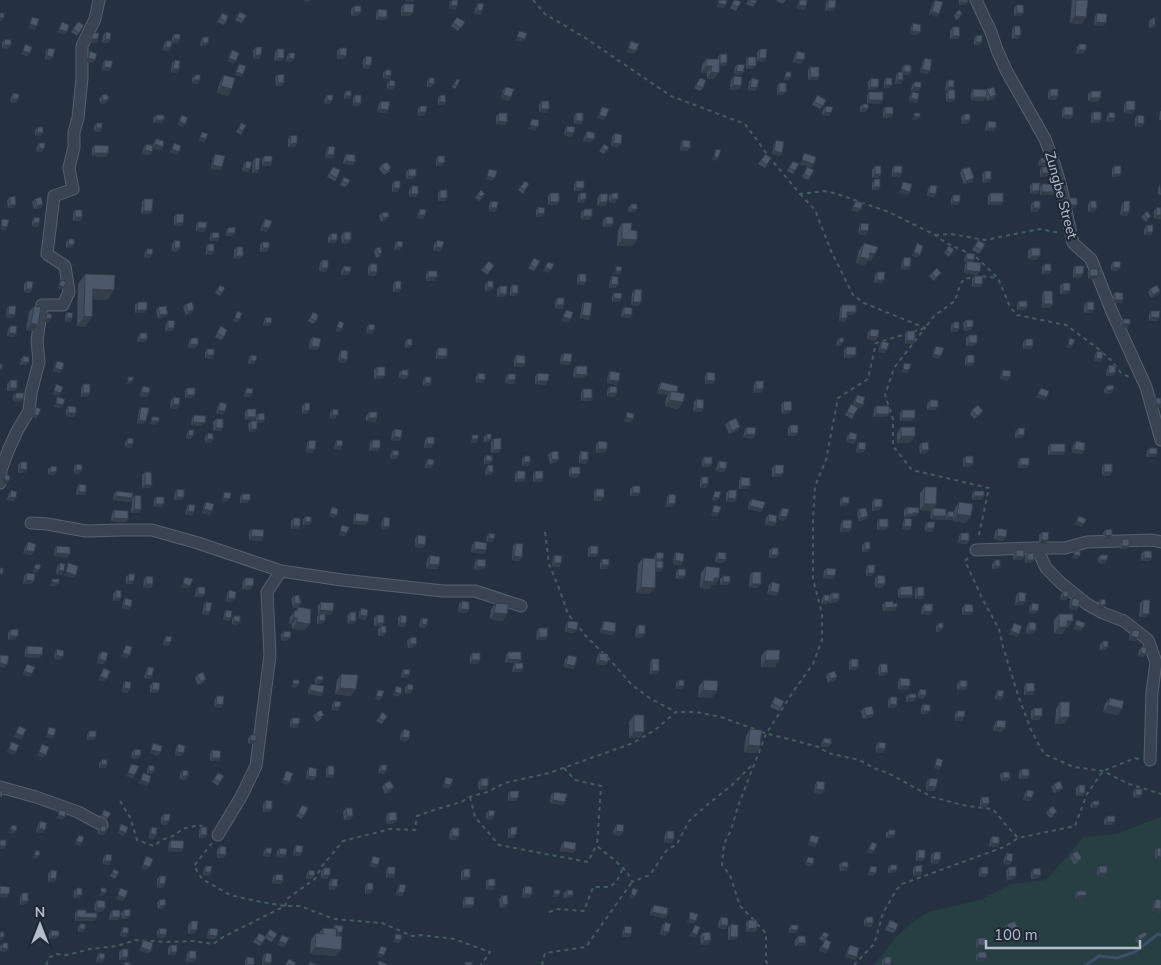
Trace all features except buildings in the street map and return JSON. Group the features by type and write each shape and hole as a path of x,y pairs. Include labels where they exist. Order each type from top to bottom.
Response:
{"street":[{"path":"0,483 1,470 8,451 29,411 31,393 39,362 37,341 42,305 63,305 69,292 65,266 46,254 54,196 73,189 69,168 78,118 82,78 82,46 95,19 100,0"},
{"name":"Zungbe Street","path":"976,0 992,32 997,50 1006,70 1045,139 1061,187 1073,243 1091,258 1112,312 1146,387 1161,440"},
{"path":"31,523 86,531 152,530 198,543 281,571 443,591 475,591 521,606"},
{"path":"976,550 1065,548 1087,542 1152,540 1161,542"},
{"path":"1034,548 1039,553 1046,568 1061,583 1102,613 1124,621 1148,640 1156,662 1152,692 1150,760"},
{"path":"218,835 241,797 256,766 270,655 267,592 281,571"},
{"path":"0,787 78,812 102,825"}],"path":[{"path":"533,0 545,14 584,37 671,96 745,124 770,158 815,210 831,251 853,295 864,303 925,328"},
{"path":"800,194 824,191 834,193 889,212 975,256 998,278 1010,307 1017,316 1066,326 1096,347 1121,372 1146,387"},
{"path":"935,235 951,234 985,240 1040,229 1060,232 1073,243"},
{"path":"998,278 979,276 964,279 954,301 934,316 894,368 885,395 893,419 893,446 912,470 989,488 976,550 965,561 999,629 1018,696 1031,730 1044,754 1074,767 1103,771 1129,784 1161,794"},
{"path":"768,965 766,961 766,933 740,906 730,875 722,865 724,844 731,830 754,762 766,734 812,664 822,640 822,614 813,579 815,486 826,460 838,398 868,379 876,343 925,328"},
{"path":"545,532 549,564 568,614 632,685 651,699 676,712 696,712 721,717 766,734 819,747 828,753 859,760 888,773 932,797 967,806 993,809 1018,838"},
{"path":"46,965 50,957 58,954 67,955 90,949 117,946 135,940 213,944 285,906 288,898 315,879 322,866 343,841 390,829 415,830 417,816 461,802 505,783 549,773 633,743 655,730 676,712"},
{"path":"854,965 872,945 884,913 897,889 902,884 1004,848 1018,838 1075,826 1088,794 1103,771 1135,758 1150,760"},
{"path":"542,965 545,953 586,947 632,882 650,875 666,850 677,844 689,820 731,786 754,762"},
{"path":"470,797 475,817 499,845 588,862 597,846 600,786 575,780 564,768"},
{"path":"120,801 130,817 137,840 154,846 182,829 200,825 218,835 194,866 202,879 230,895 285,906 300,906 334,919 382,923 412,936 421,935 454,940 490,952 481,965"},
{"path":"597,846 623,868 632,882"},
{"path":"549,912 558,910 584,911 593,887 610,887 623,868"}],"green space":[{"path":"1161,817 1161,965 874,965 898,935 928,912 980,900 1011,884 1046,880 1084,837 1116,834"}],"waterway":[{"path":"1086,965 1099,956 1117,958 1135,952 1158,934 1161,935"}]}
